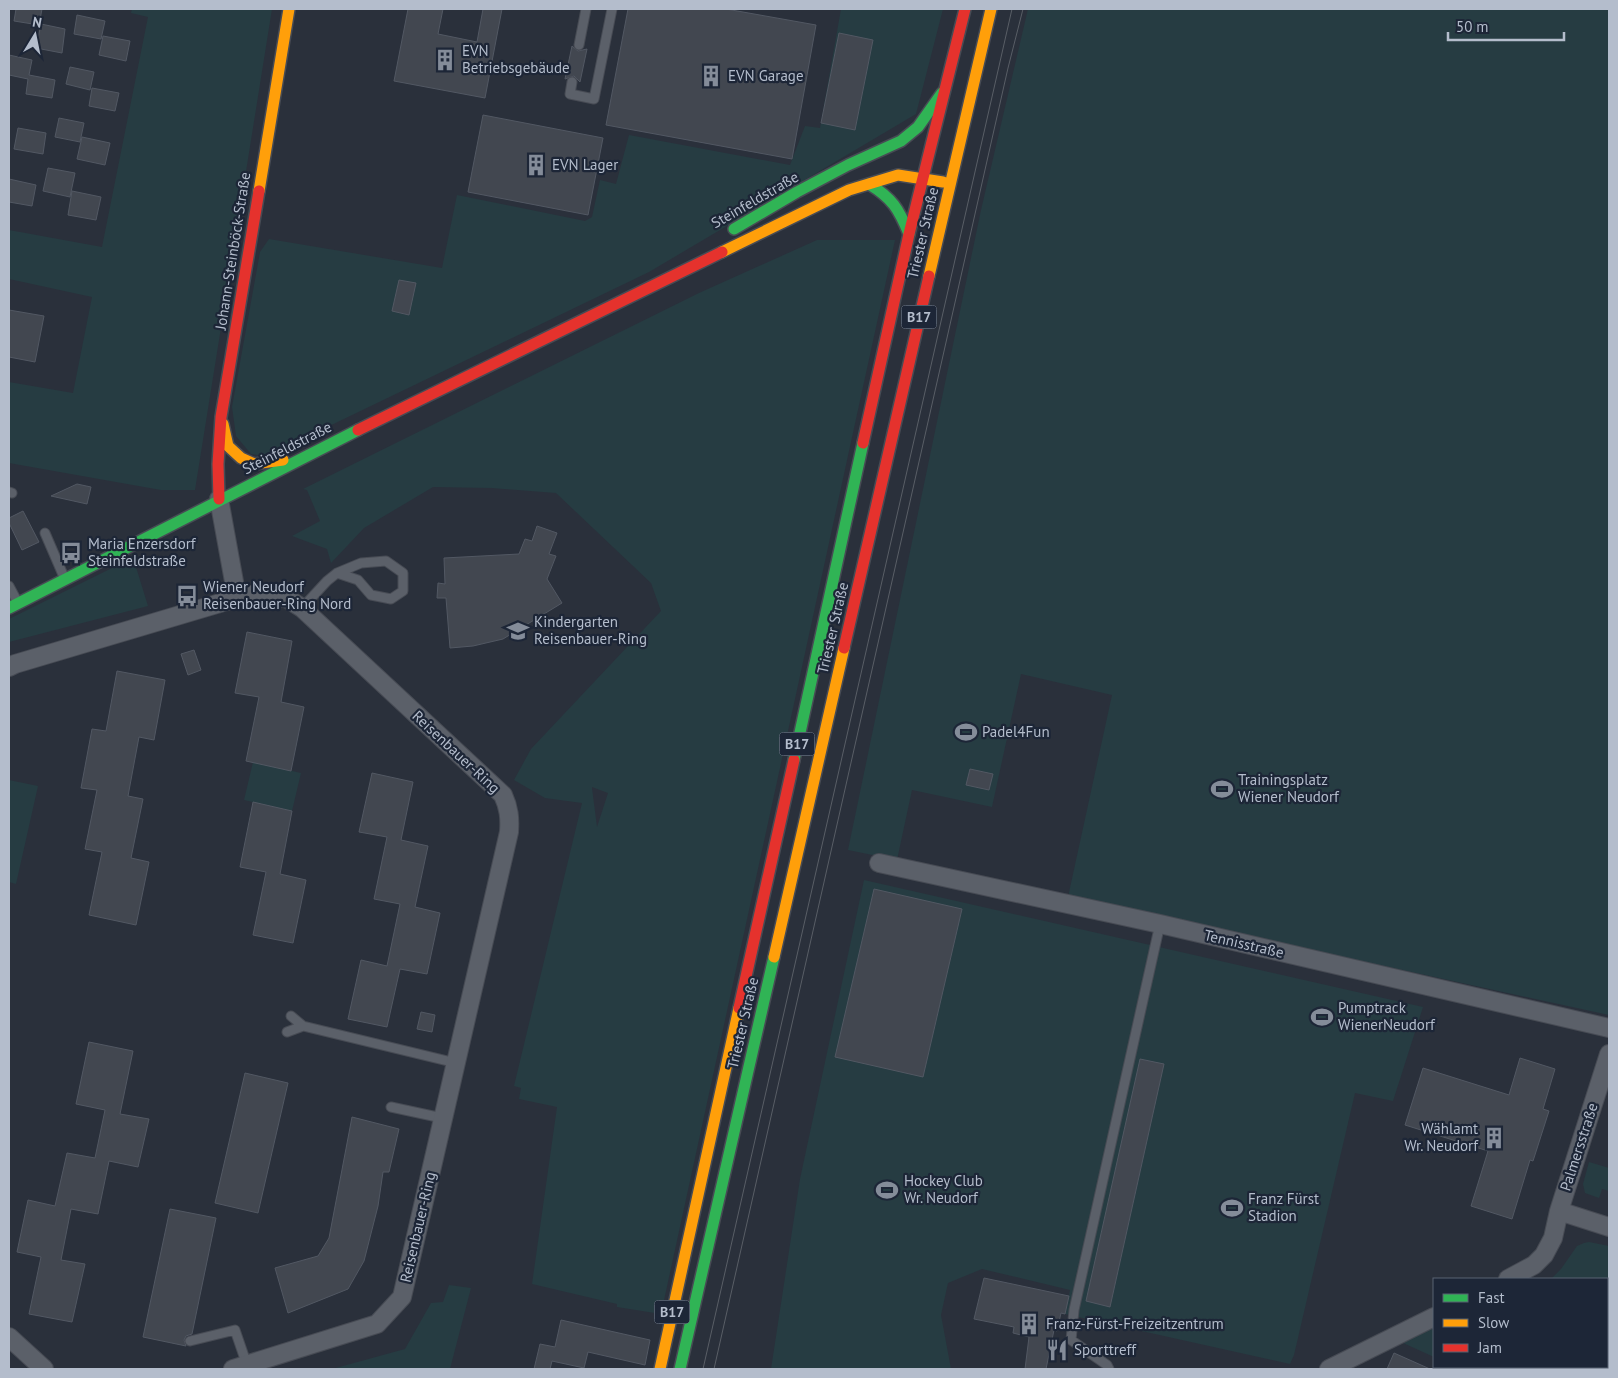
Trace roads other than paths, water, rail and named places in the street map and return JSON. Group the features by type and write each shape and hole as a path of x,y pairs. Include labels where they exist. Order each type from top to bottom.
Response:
{"main road":[{"name":"Johann-Steinböck-Straße","path":"219,499 218,464 221,416 289,9"},
{"name":"Triester Straße","path":"938,170 944,89 965,9"},
{"name":"Triester Straße","path":"680,1369 938,170 991,9"},
{"path":"879,152 901,141 918,127 944,89"},
{"name":"Steinfeldstraße","path":"723,236 797,192 848,165 879,152 903,153"},
{"name":"Triester Straße","path":"660,1369 909,234 923,178 938,170"},
{"name":"Steinfeldstraße","path":"13,606 302,457 849,190 898,175 923,178 938,170"},
{"path":"868,184 888,195 899,208 909,234"},
{"name":"Steinfeldstraße","path":"582,319 698,251"},
{"path":"221,416 228,446 248,462 254,464 302,457"}],"street":[{"path":"219,499 237,598"},
{"name":"Reisenbauer-Ring","path":"9,667 237,598 261,593 288,599 302,608 502,795 508,806 510,817 509,832 402,1297 377,1324 240,1367"},
{"name":"Tennisstraße","path":"879,863 1160,924 1609,1028"},
{"name":"Palmersstraße","path":"1510,1278 1534,1265 1544,1255 1552,1238 1609,1054"},
{"path":"1559,1211 1609,1227"},
{"path":"1329,1369 1433,1317"},
{"path":"9,1337 44,1369"}],"lane":[{"path":"579,45 586,9"},
{"path":"572,82 570,94 594,99 612,9"},
{"path":"45,533 65,579"},
{"path":"302,608 337,573 361,563 386,562 403,573 403,591 391,598 371,595 358,580 337,573"},
{"path":"9,586 13,606"},
{"path":"1109,1369 1107,1365 1071,1340 1075,1300 1160,924"},
{"path":"291,1016 303,1026 456,1063"},
{"path":"287,1032 303,1026"},
{"path":"391,1108 442,1118"},
{"path":"190,1342 235,1330 240,1367"}],"tram line":[{"path":"703,1369 1012,9"},
{"path":"714,1369 1008,68 1023,9"}],"place":[{"name":"EVN Betriebsgebäude","path":"445,60"},
{"name":"EVN Garage","path":"711,76"},
{"name":"EVN Lager","path":"536,165"},
{"name":"Maria Enzersdorf Steinfeldstraße","path":"71,553"},
{"name":"Wiener Neudorf Reisenbauer-Ring Nord","path":"187,596"},
{"name":"Kindergarten Reisenbauer-Ring","path":"518,631"},
{"name":"Padel4Fun","path":"966,732"},
{"name":"Trainingsplatz Wiener Neudorf","path":"1222,789"},
{"name":"Pumptrack WienerNeudorf","path":"1322,1017"},
{"name":"Wählamt Wr. Neudorf","path":"1494,1138"},
{"name":"Hockey Club Wr. Neudorf","path":"887,1190"},
{"name":"Franz Fürst Stadion","path":"1232,1208"},
{"name":"Franz-Fürst-Freizeitzentrum","path":"1029,1324"},
{"name":"Sporttreff","path":"1057,1350"}]}
